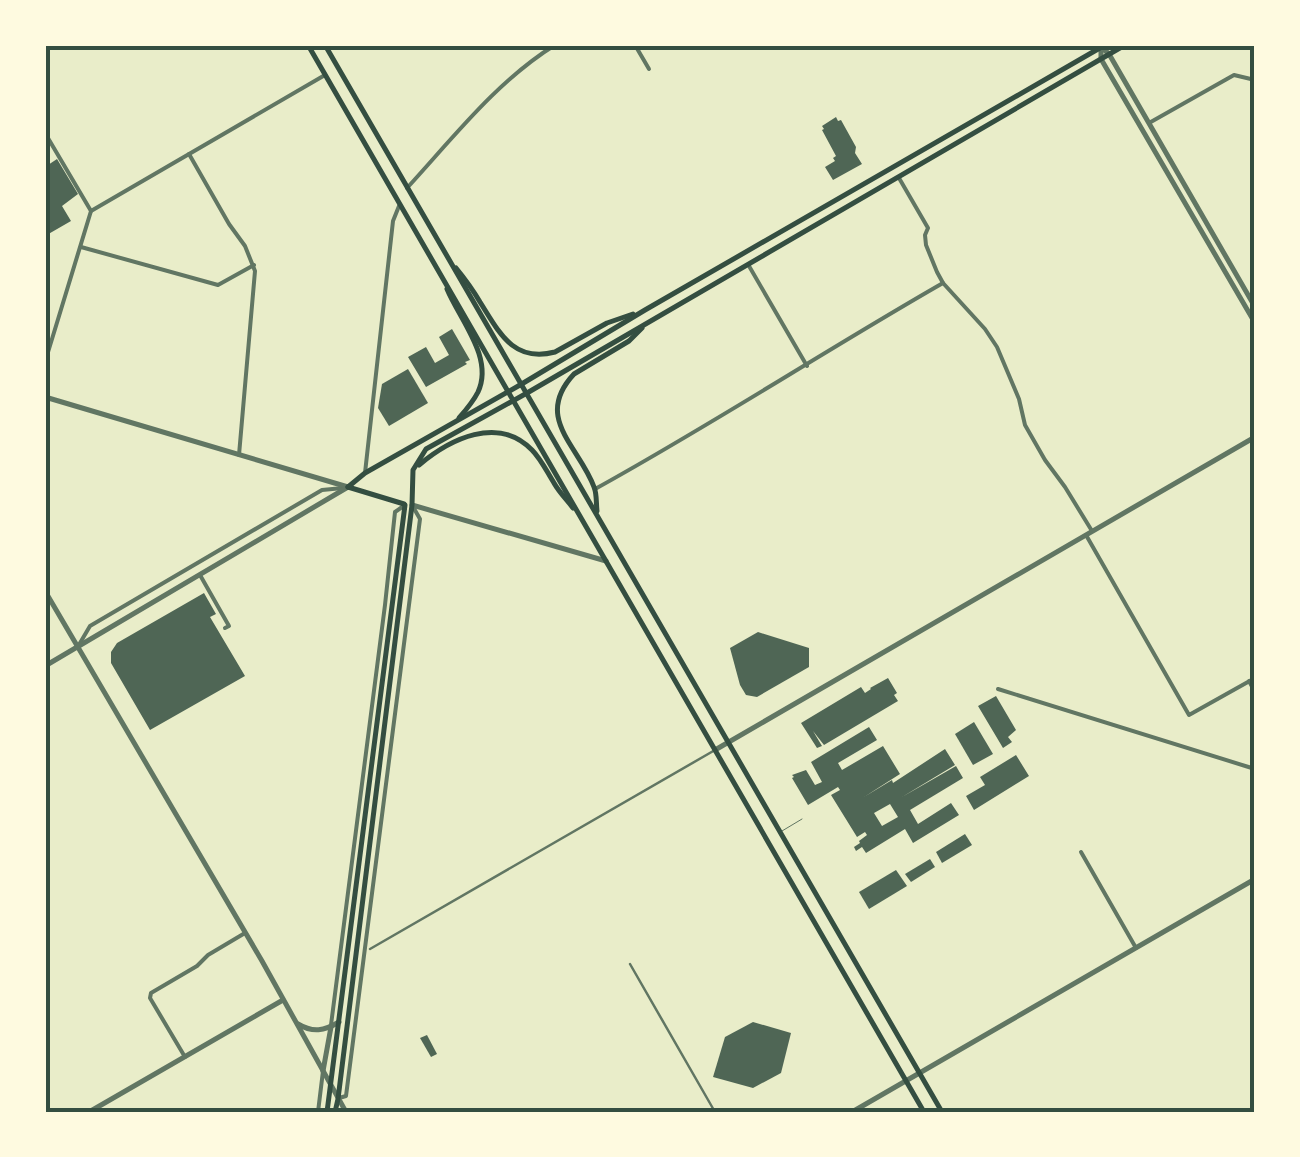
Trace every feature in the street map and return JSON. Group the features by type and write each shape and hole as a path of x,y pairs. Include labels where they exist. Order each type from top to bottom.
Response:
{"main road":[{"path":"308,45 924,1112"},
{"path":"325,45 942,1112"},
{"path":"331,1112 331,1086 413,470 426,449 1125,45"},
{"path":"348,487 365,473 1102,46"},
{"path":"444,253 504,340 529,353 556,352 606,323 645,310"},
{"path":"436,266 479,352 482,366 476,396 457,421"},
{"path":"597,514 595,490 558,424 556,410 561,392 574,374 629,341 651,320"},
{"path":"413,470 461,438 492,431 505,433 536,453 557,488 582,518"},
{"path":"364,492 365,473"},
{"path":"348,487 409,505"},
{"path":"388,500 400,500 411,493"},
{"path":"331,1112 338,1098 409,505"}],"street":[{"path":"407,188 507,80 555,45"},
{"path":"635,45 649,69"},
{"path":"1102,46 1255,307"},
{"path":"1102,46 1101,59 1255,323"},
{"path":"45,362 91,211 325,75"},
{"path":"1149,123 1234,75 1255,80"},
{"path":"45,132 91,211"},
{"path":"45,155 55,150"},
{"path":"190,154 254,265 239,455"},
{"path":"898,176 928,228 926,245 943,283 975,316 997,348 1025,425 1066,487 1190,715 1255,678"},
{"path":"365,473 393,222 400,204"},
{"path":"81,247 218,285 254,265"},
{"path":"748,264 807,366"},
{"path":"595,490 943,283"},
{"path":"45,397 348,487"},
{"path":"370,949 1255,437"},
{"path":"45,666 348,487"},
{"path":"77,648 90,626 322,490 348,487"},
{"path":"318,1112 395,512 409,505 607,561"},
{"path":"200,575 229,626 226,628"},
{"path":"45,592 346,1112"},
{"path":"1249,681 1255,692"},
{"path":"998,689 1255,768"},
{"path":"1081,852 1136,948"},
{"path":"852,1112 1255,880"},
{"path":"185,1057 150,998 151,992 245,933"},
{"path":"630,964 715,1112"},
{"path":"90,1112 283,1000"},
{"path":"296,1022 308,1030 321,1030 340,1020"}],"lane":[{"path":"780,832 802,819"}],"building":[{"path":"836,117 862,164 833,180 825,167 836,156 822,126"},
{"path":"57,159 78,194 62,206 71,221 45,236 45,167"},
{"path":"452,329 470,360 426,387 408,357 426,347 435,363 449,355 439,337"},
{"path":"408,369 428,403 389,426 378,408 382,384"},
{"path":"204,593 216,614 210,617 245,676 150,730 111,663 111,652 117,643"},
{"path":"758,632 809,648 809,667 757,697 746,695 740,685 730,648"},
{"path":"888,678 898,701 824,745 813,731 822,746 817,748 801,723 861,687 865,693"},
{"path":"996,696 1016,730 1008,737 1012,742 1003,748 978,706"},
{"path":"974,722 993,754 973,765 955,734"},
{"path":"869,727 877,740 838,763 842,770 883,746 900,774 864,797 945,749 955,765 902,797 956,766 963,778 910,810 918,824 951,803 959,815 913,843 905,829 866,853 862,847 856,851 854,847 867,835 865,832 857,837 831,795 840,790 838,787 808,805 792,778 806,770 815,785 822,782 811,762","holes":["890,804 898,817 882,826 874,813"]},
{"path":"1016,755 1029,776 974,810 966,796 985,785 980,777"},
{"path":"965,834 972,845 942,863 936,852"},
{"path":"930,859 935,867 911,882 905,874"},
{"path":"896,870 907,886 869,909 859,892"},
{"path":"753,1022 791,1033 781,1073 753,1088 713,1077 725,1037"},
{"path":"427,1035 437,1054 431,1057 420,1038"}]}
